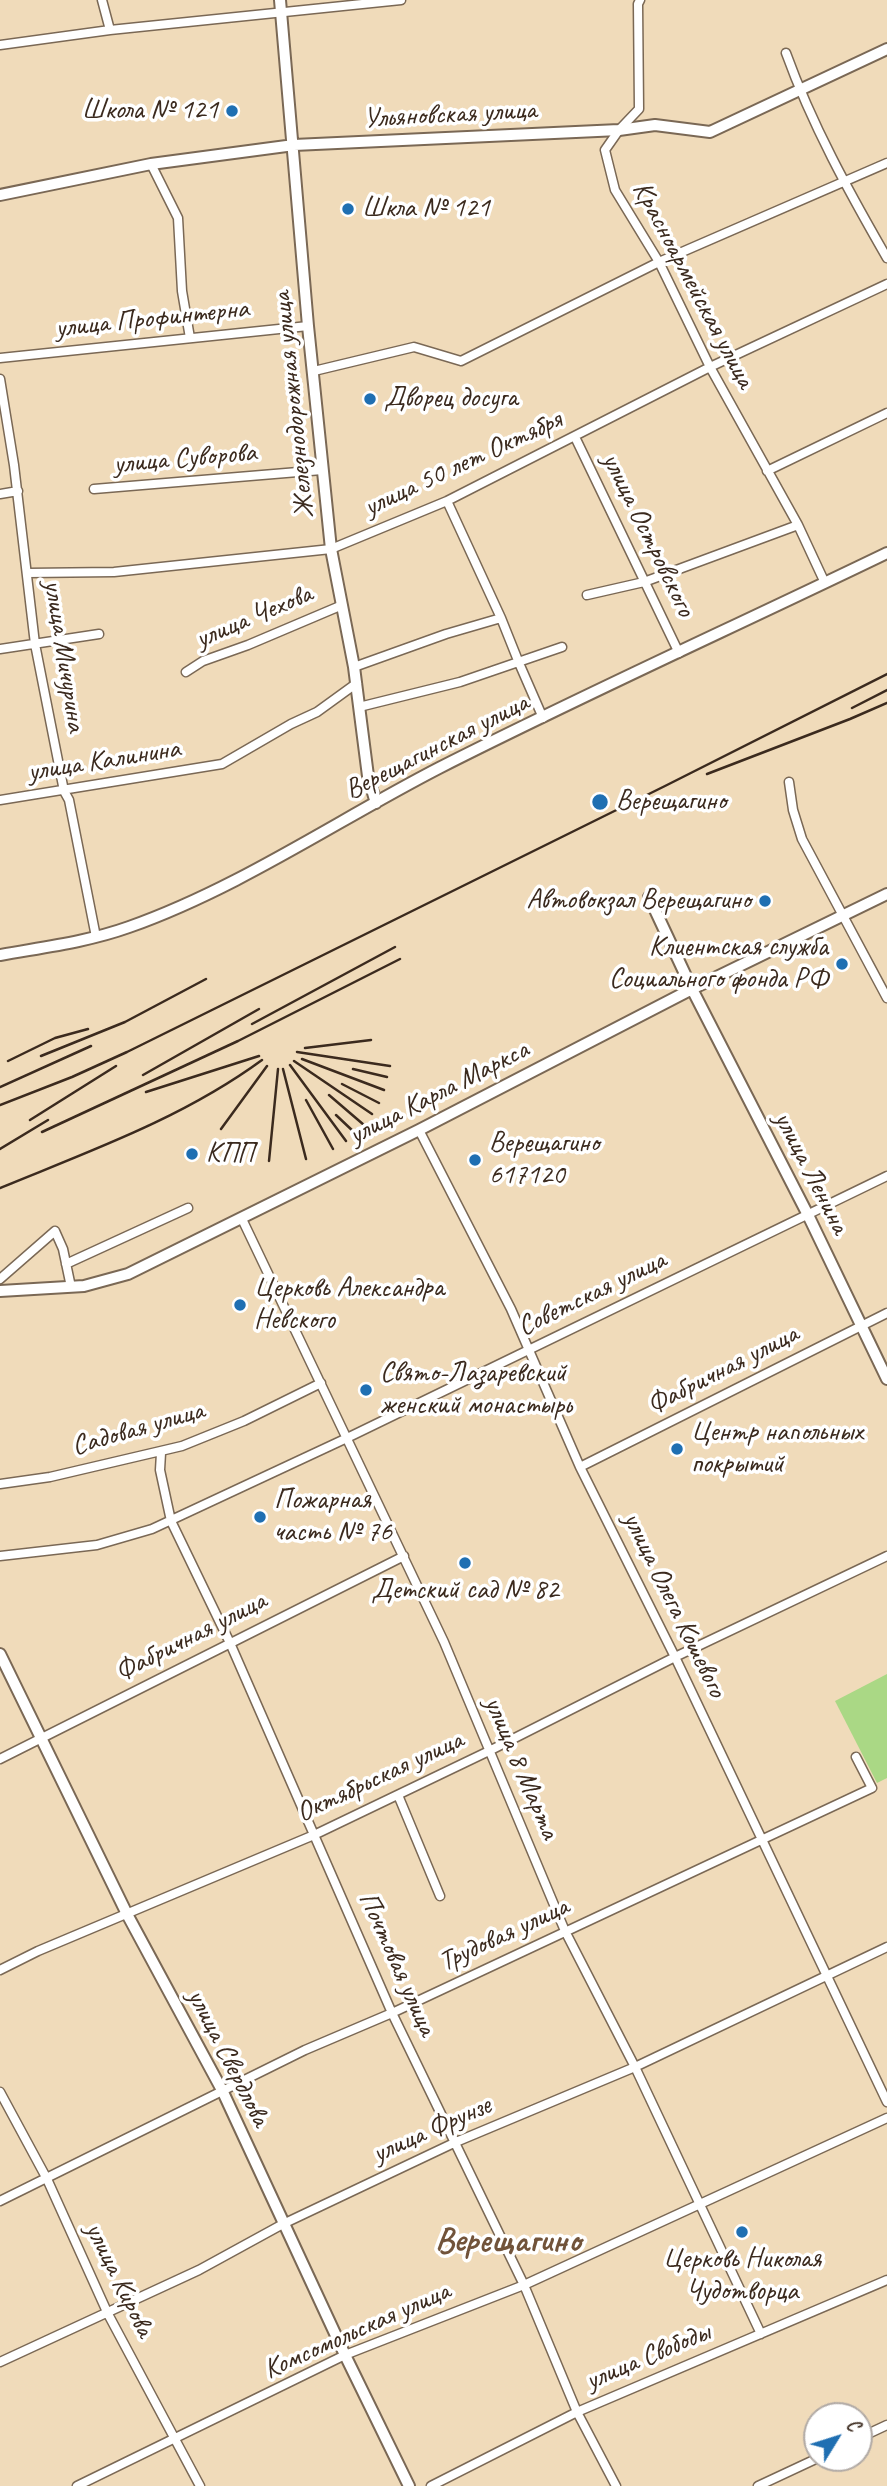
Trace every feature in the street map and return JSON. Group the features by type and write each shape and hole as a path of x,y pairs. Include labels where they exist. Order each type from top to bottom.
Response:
{"street":[{"path":"102,0 110,30"},
{"name":"Железнодорожная улица","path":"280,0 308,326 331,549 354,667 368,776 376,803"},
{"path":"0,45 110,30 401,0"},
{"name":"Красноармейская улица","path":"640,0 639,109 605,150 615,190 659,262 710,367 798,525 825,583"},
{"name":"Ульяновская улица","path":"0,195 151,164 294,145 620,130 655,125 710,132 887,49"},
{"path":"786,53 799,88 844,182 887,258"},
{"path":"314,371 414,347 461,360 659,262 887,163"},
{"path":"151,164 178,218 182,291 190,338"},
{"name":"улица 50 лет Октября","path":"28,573 114,572 331,549 447,501 710,367 887,284"},
{"name":"улица Профинтерна","path":"0,358 308,326"},
{"name":"улица Мичурина","path":"0,379 18,491 35,644 96,937"},
{"path":"767,471 887,413"},
{"name":"улица Островского","path":"575,437 679,653"},
{"name":"улица Суворова","path":"94,489 322,470"},
{"path":"0,494 18,491"},
{"path":"447,501 543,718"},
{"path":"587,595 644,582 798,525"},
{"name":"Верещагинская улица","path":"0,955 60,946 96,937 149,919 209,893 291,852 436,770 887,553"},
{"name":"улица Чехова","path":"186,672 203,661 248,646 340,606"},
{"path":"354,667 501,618"},
{"path":"0,649 99,634"},
{"path":"359,707 460,682 562,647"},
{"name":"улица Калинина","path":"0,800 215,766 229,761 317,712 356,682"},
{"path":"789,782 798,829 887,998"},
{"name":"улица Карла Маркса","path":"0,1291 71,1287 99,1283 128,1274 419,1130 692,989 887,894"},
{"name":"улица Ленина","path":"649,897 692,989 808,1215 887,1379"},
{"name":"улица Олега Кошевого","path":"419,1130 507,1299 580,1467 763,1838 887,2102"},
{"name":"Советская улица","path":"0,1556 97,1545 171,1521 887,1176"},
{"path":"66,1264 188,1208"},
{"name":"улица 8 Марта","path":"242,1219 444,1642 565,1931 635,2067 761,2334"},
{"path":"0,1279 55,1231 71,1287"},
{"name":"Фабричная улица","path":"580,1467 887,1313"},
{"name":"Садовая улица","path":"0,1485 161,1453 230,1427 321,1383"},
{"name":"Почтовая улица","path":"161,1453 160,1470 171,1521 230,1643 392,2013 457,2142 478,2194 524,2285 577,2412 615,2486"},
{"name":"Фабричная улица","path":"0,1759 404,1556"},
{"name":"Октябрьская улица","path":"0,1970 314,1835 887,1556"},
{"name":"улица Свердлова","path":"0,1654 127,1914 222,2090 409,2486"},
{"name":"Трудовая улица","path":"0,2201 304,2050 392,2013 872,1788 856,1757"},
{"path":"398,1795 440,1896"},
{"name":"улица Фрунзе","path":"0,2362 108,2314 199,2270 284,2224 457,2142 635,2067 887,1947"},
{"name":"улица Кирова","path":"0,2092 47,2179 108,2314 200,2486"},
{"name":"Комсомольская улица","path":"77,2486 345,2355 524,2285 887,2118"},
{"name":"улица Свободы","path":"431,2486 577,2412 887,2280"},
{"path":"758,2486 803,2465"}],"green space":[{"path":"887,1674 887,1778 877,1783 835,1701"}],"railway":[{"path":"0,1105 127,1052 887,674"},
{"path":"852,708 887,690"},
{"path":"707,774 887,703"},
{"path":"252,1024 395,947"},
{"path":"42,1132 238,1041 400,959"},
{"path":"41,1056 125,1022 206,979"},
{"path":"143,1075 259,1009"},
{"path":"8,1061 55,1038 88,1029"},
{"path":"305,1048 371,1040"},
{"path":"0,1087 91,1046"},
{"path":"297,1052 390,1066"},
{"path":"146,1092 259,1056"},
{"path":"302,1059 384,1090"},
{"path":"0,1188 102,1147 168,1116 232,1081 262,1060"},
{"path":"294,1061 372,1114"},
{"path":"290,1065 346,1141"},
{"path":"30,1120 116,1066"},
{"path":"221,1129 267,1066"},
{"path":"269,1161 278,1069"},
{"path":"283,1069 306,1159"},
{"path":"353,1069 387,1077"},
{"path":"342,1084 379,1103"},
{"path":"329,1095 364,1125"},
{"path":"306,1100 333,1149"},
{"path":"336,1115 355,1133"},
{"path":"0,1149 48,1120"}],"place":[{"name":"Школа № 121","path":"232,111"},
{"name":"Шкла № 121","path":"348,209"},
{"name":"Дворец досуга","path":"370,399"},
{"name":"Верещагино","path":"600,802"},
{"name":"Автовокзал Верещагино","path":"765,901"},
{"name":"Клиентская служба Социального фонда РФ","path":"842,964"},
{"name":"КПП","path":"192,1154"},
{"name":"Верещагино 617120","path":"475,1160"},
{"name":"Церковь Александра Невского","path":"240,1305"},
{"name":"Свято-Лазаревский женский монастырь","path":"366,1390"},
{"name":"Центр напольных покрытий","path":"677,1449"},
{"name":"Пожарная часть № 76","path":"260,1517"},
{"name":"Детский сад № 82","path":"465,1563"},
{"name":"Церковь Николая Чудотворца","path":"742,2232"}],"district":[{"name":"Верещагино","path":"508,2242"}]}
